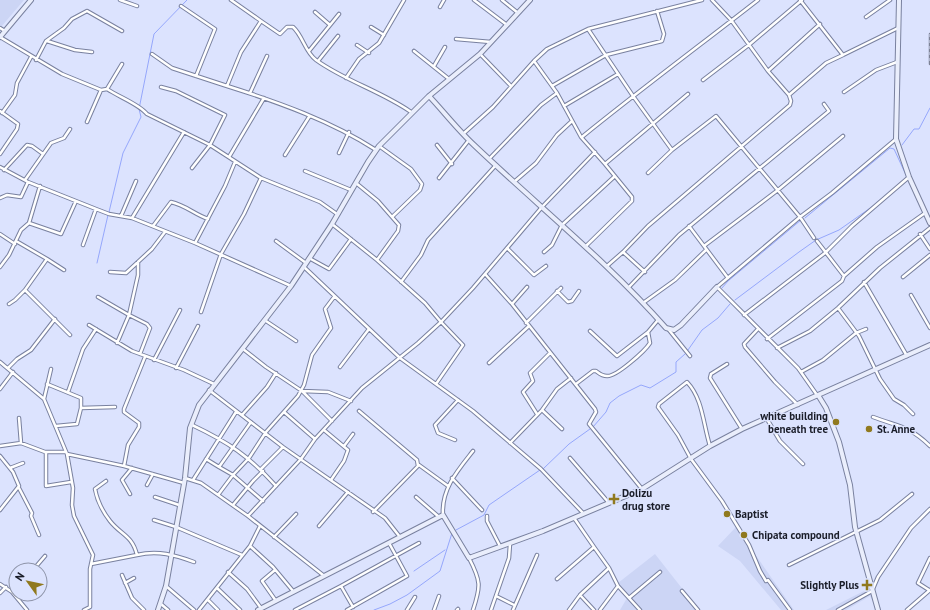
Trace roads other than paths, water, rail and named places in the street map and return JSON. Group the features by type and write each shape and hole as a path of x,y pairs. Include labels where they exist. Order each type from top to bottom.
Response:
{"street":[{"path":"31,0 0,37 36,60 62,74 101,90 107,89 128,102 141,107 147,114 210,145 261,178 320,202 337,214"},
{"path":"120,0 137,6"},
{"path":"231,0 280,34 287,27 293,27 309,51 318,61 346,78 401,105 411,112"},
{"path":"346,78 358,60 376,47 404,0"},
{"path":"440,7 444,0"},
{"path":"474,0 507,26"},
{"path":"502,0 518,13"},
{"path":"158,610 166,586 185,478 190,424 199,405 242,348 266,320 307,263 379,146 411,112 480,54 530,0"},
{"path":"463,134 493,107 534,61 547,49 588,29 702,0"},
{"path":"607,266 648,226 786,110 791,101 789,95 768,71 750,44 731,20 712,0"},
{"path":"581,137 758,0"},
{"path":"703,80 750,44 801,0 843,55"},
{"path":"866,17 890,0"},
{"path":"899,0 896,139 909,177 930,223"},
{"path":"181,6 215,29 196,76"},
{"path":"36,60 46,41 64,28 72,19 87,11 122,31"},
{"path":"552,86 606,55 662,41 664,34 657,11"},
{"path":"315,12 330,25"},
{"path":"309,51 339,14"},
{"path":"227,86 241,52 261,21"},
{"path":"768,71 820,24"},
{"path":"371,27 384,35"},
{"path":"0,28 4,31"},
{"path":"789,95 826,62 898,28"},
{"path":"588,29 633,96 672,150"},
{"path":"318,61 338,36"},
{"path":"456,39 491,42"},
{"path":"46,41 75,50 92,52"},
{"path":"357,45 369,53"},
{"path":"434,66 445,47"},
{"path":"414,51 449,79"},
{"path":"152,54 172,68 264,98 349,132 376,150"},
{"path":"480,54 511,86"},
{"path":"250,93 267,56"},
{"path":"0,154 17,129 18,124 1,112 15,95 17,83 31,57"},
{"path":"534,61 557,93 581,137 632,197 632,201 586,246"},
{"path":"844,92 876,70 897,62"},
{"path":"107,89 122,64"},
{"path":"564,106 618,74"},
{"path":"161,87 176,91 224,114 225,117 210,145 192,168"},
{"path":"87,122 101,90"},
{"path":"489,159 541,105 557,93"},
{"path":"605,164 688,94"},
{"path":"429,96 469,140 629,287 669,330 690,356"},
{"path":"229,157 264,98"},
{"path":"629,287 689,226 829,111 824,104"},
{"path":"285,155 309,116"},
{"path":"648,173 672,150 716,116 800,216 814,238"},
{"path":"514,182 536,162 557,135 572,120"},
{"path":"25,180 51,143 64,138 70,129"},
{"path":"132,218 184,132"},
{"path":"339,153 349,132"},
{"path":"643,303 675,280 705,248 843,136"},
{"path":"669,330 674,330 681,325 717,287 800,216 832,193 896,139"},
{"path":"439,178 452,164 469,140"},
{"path":"4,170 27,145 32,146 43,154"},
{"path":"437,145 452,164"},
{"path":"379,146 411,169 422,184 420,190 392,217"},
{"path":"248,516 301,459 315,439 351,400 371,380 400,358 441,322 485,274 542,207 595,152"},
{"path":"195,243 235,162"},
{"path":"401,282 421,255 428,240 496,165"},
{"path":"0,167 28,182 96,209 109,214 132,218 195,243 291,286"},
{"path":"305,170 351,190"},
{"path":"544,252 552,245 562,225 615,176"},
{"path":"744,315 825,253 852,226 909,177"},
{"path":"201,312 220,254 244,214 261,178"},
{"path":"121,216 136,181"},
{"path":"0,198 7,195 21,197 28,182"},
{"path":"356,182 378,201 399,225 399,228 377,260"},
{"path":"0,267 21,230 29,223 40,186"},
{"path":"29,223 61,234 76,201"},
{"path":"153,226 171,202 189,208 196,215 208,219"},
{"path":"83,246 96,209"},
{"path":"767,339 842,281 844,276 876,247 925,213"},
{"path":"332,224 377,260 425,303 464,346 436,384"},
{"path":"689,226 728,278"},
{"path":"777,348 810,331 838,308 864,282 920,234 930,228"},
{"path":"110,272 126,273 156,245 165,232"},
{"path":"0,234 47,259 64,270"},
{"path":"920,234 930,250"},
{"path":"310,258 329,268 351,239"},
{"path":"276,241 307,263"},
{"path":"816,241 844,276"},
{"path":"507,248 534,275 546,266"},
{"path":"623,252 644,272"},
{"path":"903,277 930,255"},
{"path":"9,304 25,290 47,259"},
{"path":"117,343 129,315 138,275 138,262"},
{"path":"304,267 400,358 458,400 549,476 583,514"},
{"path":"485,274 511,303 596,410 590,424 642,489"},
{"path":"864,282 907,356"},
{"path":"511,303 527,287"},
{"path":"717,287 801,372 826,408 839,442 850,486 857,533 878,610"},
{"path":"526,323 561,288"},
{"path":"25,290 70,335"},
{"path":"557,291 568,302 572,301 579,291"},
{"path":"911,295 930,328"},
{"path":"218,495 233,475 249,458 266,432 302,391 310,368 312,355 331,328 325,309 334,297"},
{"path":"98,298 147,324 150,328 140,354"},
{"path":"838,308 859,336 876,371 894,399 904,405 913,414"},
{"path":"154,360 180,310"},
{"path":"8,368 16,359 31,350 55,319"},
{"path":"266,320 296,341"},
{"path":"590,332 617,356 648,332 659,320"},
{"path":"89,325 117,343 145,357 214,384"},
{"path":"176,368 198,326"},
{"path":"488,363 529,326"},
{"path":"68,392 83,349 96,329"},
{"path":"340,368 369,329"},
{"path":"758,329 744,344 745,347 775,382 798,405"},
{"path":"801,372 823,360 856,333 866,329"},
{"path":"576,384 593,371 596,371 602,375 612,376 646,349 650,343 648,332"},
{"path":"469,558 583,514 642,489 710,446 742,430 818,395 876,371 930,345"},
{"path":"242,348 302,391 332,421"},
{"path":"536,414 523,392 533,381 530,373 550,353"},
{"path":"124,466 128,445 139,427 139,423 124,412 124,409 145,357"},
{"path":"0,362 44,399 67,453 74,516 93,555 90,569 90,608 84,610"},
{"path":"727,364 710,374 710,378 742,430"},
{"path":"44,399 51,369"},
{"path":"0,389 13,372"},
{"path":"242,415 268,386 276,373"},
{"path":"510,443 536,414 542,410 557,389 570,378"},
{"path":"710,446 701,416 700,402 687,382 659,404 658,407 678,435 691,459 722,501 741,532 766,581 768,580 790,610"},
{"path":"47,384 81,398 81,408 77,424 56,426"},
{"path":"209,390 236,412 266,432 283,447 348,492 373,512 385,518 400,537"},
{"path":"302,391 328,392 351,400"},
{"path":"455,440 438,432 435,425 458,400"},
{"path":"81,408 115,407"},
{"path":"542,410 562,429"},
{"path":"360,411 417,460 419,464 448,486"},
{"path":"193,480 236,412"},
{"path":"284,412 315,439"},
{"path":"873,417 905,427 916,433 930,446"},
{"path":"19,418 21,443"},
{"path":"767,419 780,441 803,464"},
{"path":"219,467 251,422"},
{"path":"190,424 233,446 262,470 276,486"},
{"path":"324,430 344,446 348,452 344,461 331,480"},
{"path":"344,446 353,434"},
{"path":"0,446 21,443 46,452 67,453 132,468 184,483"},
{"path":"233,505 283,447"},
{"path":"441,516 448,486 452,478 474,451"},
{"path":"46,452 46,486 71,482"},
{"path":"0,456 15,475 19,488 32,513 31,516 39,536"},
{"path":"570,458 609,503"},
{"path":"206,459 233,475 263,501"},
{"path":"10,468 23,463"},
{"path":"373,512 419,464"},
{"path":"130,494 122,480 132,468"},
{"path":"147,484 154,474"},
{"path":"185,478 193,480 233,505 323,575"},
{"path":"452,478 482,510"},
{"path":"106,481 95,489 100,503 110,521 130,538 137,554"},
{"path":"0,510 19,488"},
{"path":"319,526 348,492"},
{"path":"789,565 812,552 857,533 880,520 912,494"},
{"path":"155,497 179,506"},
{"path":"416,498 441,516 469,558 477,573 480,590 473,610"},
{"path":"838,610 872,591 878,577 911,528 930,509"},
{"path":"274,536 296,514"},
{"path":"228,572 247,589 262,609 323,575 441,516"},
{"path":"487,516 487,521 500,546"},
{"path":"574,517 609,568 618,586 640,610"},
{"path":"154,520 176,526 242,555"},
{"path":"199,610 250,546 260,526"},
{"path":"347,610 407,576 389,542"},
{"path":"491,610 509,558 510,542"},
{"path":"295,610 396,557 419,543"},
{"path":"250,546 276,570 293,591"},
{"path":"557,579 594,548"},
{"path":"91,564 137,554 150,553 171,554 194,562"},
{"path":"513,610 537,555"},
{"path":"40,562 45,556"},
{"path":"907,610 930,590 918,583 930,558"},
{"path":"569,610 580,595 609,568"},
{"path":"276,570 262,581 276,600"},
{"path":"629,598 660,572"},
{"path":"122,575 132,598 144,610"},
{"path":"125,582 134,578"},
{"path":"0,584 6,587 0,594"},
{"path":"166,586 194,610"},
{"path":"341,586 353,607"},
{"path":"600,610 618,586"},
{"path":"217,588 240,610"},
{"path":"682,590 698,610"},
{"path":"580,595 594,610"},
{"path":"407,610 415,596"},
{"path":"434,610 439,596"},
{"path":"496,596 514,605"},
{"path":"208,600 218,610"},
{"path":"20,602 27,610"},
{"path":"161,604 168,610"}],"waterway":[{"path":"109,212 123,153 141,117 139,109 154,34 187,0"},
{"path":"902,145 914,129 919,129 930,108"},
{"path":"805,218 890,148 894,149 906,175"},
{"path":"735,300 816,240 839,230 876,204"},
{"path":"97,263 108,215"},
{"path":"722,288 728,281 801,220"},
{"path":"688,350 702,330 718,318 730,304"},
{"path":"593,427 606,412 610,403 619,396 641,385 650,388 676,372 676,362 685,354"},
{"path":"543,469 569,444 590,429"},
{"path":"456,530 484,515 489,505 540,470"},
{"path":"374,610 407,595 440,571 452,533"},
{"path":"414,571 445,550"}],"railway":[{"path":"930,34 930,64"}],"place":[{"name":"white building beneath tree","path":"836,422"},
{"name":"St. Anne","path":"869,429"},
{"name":"Dolizu drug store","path":"614,499"},
{"name":"Baptist","path":"727,514"},
{"name":"Chipata compound","path":"744,535"},
{"name":"Slightly Plus","path":"867,585"}]}
